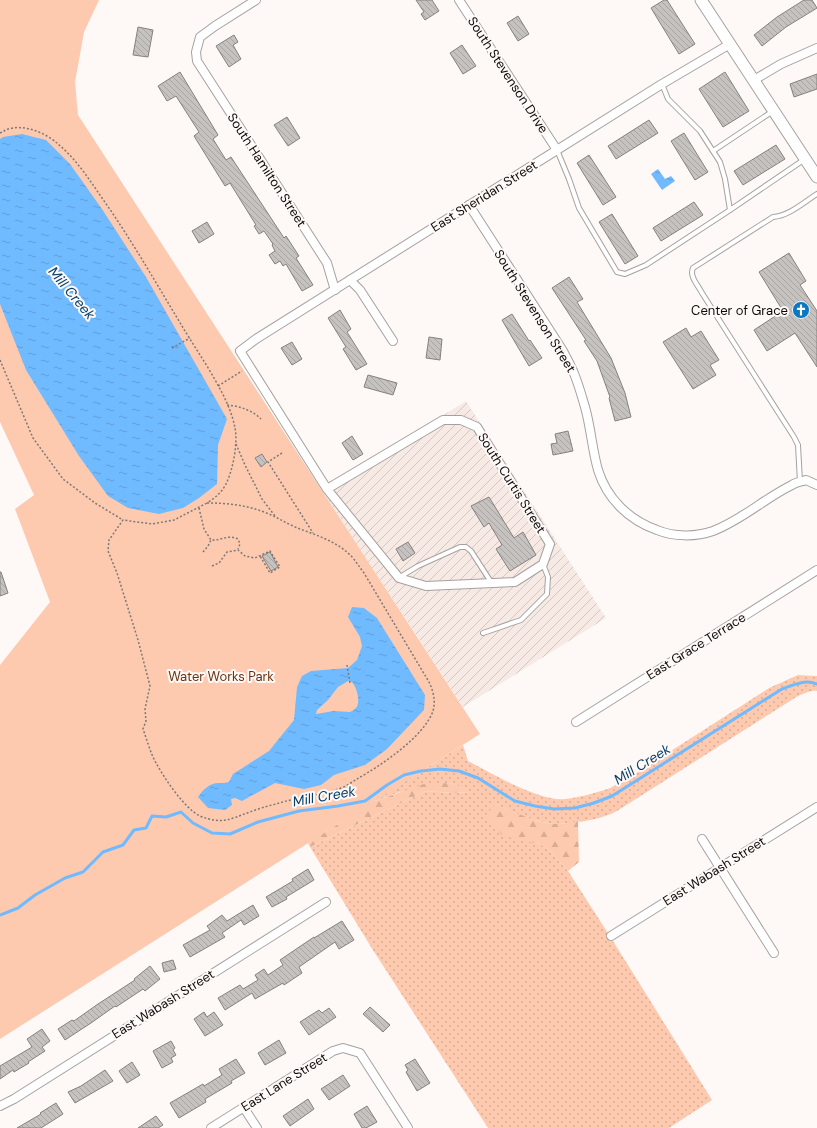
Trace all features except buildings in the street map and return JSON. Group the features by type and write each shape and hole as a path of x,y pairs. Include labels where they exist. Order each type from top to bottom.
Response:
{"street":[{"name":"South Hamilton Street","path":"256,0 200,37 196,52 197,61 327,263 335,290"},
{"name":"South Stevenson Drive","path":"458,0 557,150"},
{"path":"701,0 817,177"},
{"name":"East Sheridan Street","path":"250,366 240,351 256,339 662,84 730,44"},
{"path":"754,80 781,64 817,48"},
{"name":"South Stevenson Street","path":"469,205 563,351 575,375 585,408 598,469 602,480 613,499 632,518 646,527 661,532 695,535 728,525 792,484 800,482"},
{"path":"350,280 360,290 393,341"},
{"path":"250,366 328,489 399,578 426,586 515,582 543,564"},
{"name":"South Curtis Street","path":"328,489 443,420 462,420 477,427 550,544 543,564"},
{"path":"800,482 806,480 817,485"},
{"name":"East Grace Terrace","path":"576,722 817,570"},
{"name":"East Wabash Street","path":"612,936 817,807"},
{"path":"702,839 774,953"},
{"name":"East Wabash Street","path":"0,1106 301,916 326,902"},
{"name":"East Lane Street","path":"211,1128 333,1051 343,1048 360,1053 408,1128"},
{"path":"244,1108 257,1128"}],"lane":[{"path":"662,84 668,99 700,131 720,162 725,179 730,210"},
{"path":"713,151 773,111"},
{"path":"557,150 579,208 617,272 625,274 646,265 805,159"},
{"path":"800,482 798,445 794,437 692,276 691,272 693,268 773,217 779,217 817,194"},
{"path":"399,578 418,566 460,546 466,547 471,551 491,583"},
{"path":"483,633 521,620 547,594 548,577 543,564"}],"path":[{"path":"0,133 9,129 32,129 46,135 58,143 88,177 130,238 218,386 227,405 235,428 236,443 232,468 226,484 217,496 207,503 174,520 152,524 123,520 95,503 63,479 33,438 0,360"},
{"path":"172,348 190,338"},
{"path":"218,386 250,366"},
{"path":"227,405 238,406 256,414 260,419"},
{"path":"236,443 262,499 276,518"},
{"path":"282,453 268,462 313,533"},
{"path":"123,520 110,540 108,551 117,573 138,640 150,686 145,709 146,721 142,729 155,762 184,803 199,815 217,821 232,820 277,803 342,788 366,774 409,742 423,728 433,712 434,698 429,682 364,573 352,558 342,549 329,540 294,527 264,512 244,506 207,503"},
{"path":"198,508 204,529 211,540"},
{"path":"211,540 218,540 233,536 238,539 240,544 238,550"},
{"path":"203,552 211,540"},
{"path":"238,550 245,556 255,558 270,550 280,567 270,573 260,556"},
{"path":"212,566 219,564 227,552 238,550"},
{"path":"347,665 350,683"}],"shaded area":[{"path":"466,401 606,618 463,707 326,497 339,480"}],"green space":[{"name":"Water Works Park","path":"0,0 99,0 84,32 75,82 78,115 480,734 0,1039 0,665 50,602 15,509 34,495 0,422"},
{"path":"798,675 817,676 817,691 798,696 611,814 574,823 557,824 517,814 495,804 530,841 540,844 550,851 568,871 712,1100 669,1128 488,1128 371,947 310,847 426,791 452,793 471,792 451,783 400,792 372,802 463,745 468,761 516,786 555,799 581,796 610,788 629,778 769,688"},
{"path":"451,783 472,792 452,793 426,791 310,847 308,843 372,802 424,784"},
{"path":"495,804 525,817 542,822 557,824 578,821 579,862 568,871 550,851 540,844 502,835 486,815"}],"water":[{"path":"22,134 46,140 70,164 102,209 146,277 227,419 218,445 217,484 183,508 159,514 128,508 108,496 79,456 26,370 0,304 0,139 3,137"},
{"path":"658,169 665,179 671,176 675,181 662,190 651,174"},
{"path":"352,607 364,608 377,618 425,695 424,710 387,749 365,765 334,775 321,785 304,789 275,783 242,801 235,798 231,799 232,805 225,810 208,808 198,797 204,789 215,783 229,782 233,774 269,751 294,720 297,687 302,676 311,671 348,668 357,660 362,646 360,637 348,617","holes":["348,681 352,682 357,691 358,699 355,709 350,712 334,711 316,714 317,710 328,700 338,687"]}],"waterway":[{"name":"Mill Creek","path":"0,915 18,908 35,895 65,878 83,872 103,852 123,845 134,830 146,828 152,816 166,817 181,812 193,823 212,833 230,834 258,822 299,811 365,801 404,775 440,769 459,771 478,778 515,801 554,809 575,808 612,796 782,689 804,682 817,684"}],"place":[{"name":"Center of Grace","path":"801,310"}]}
